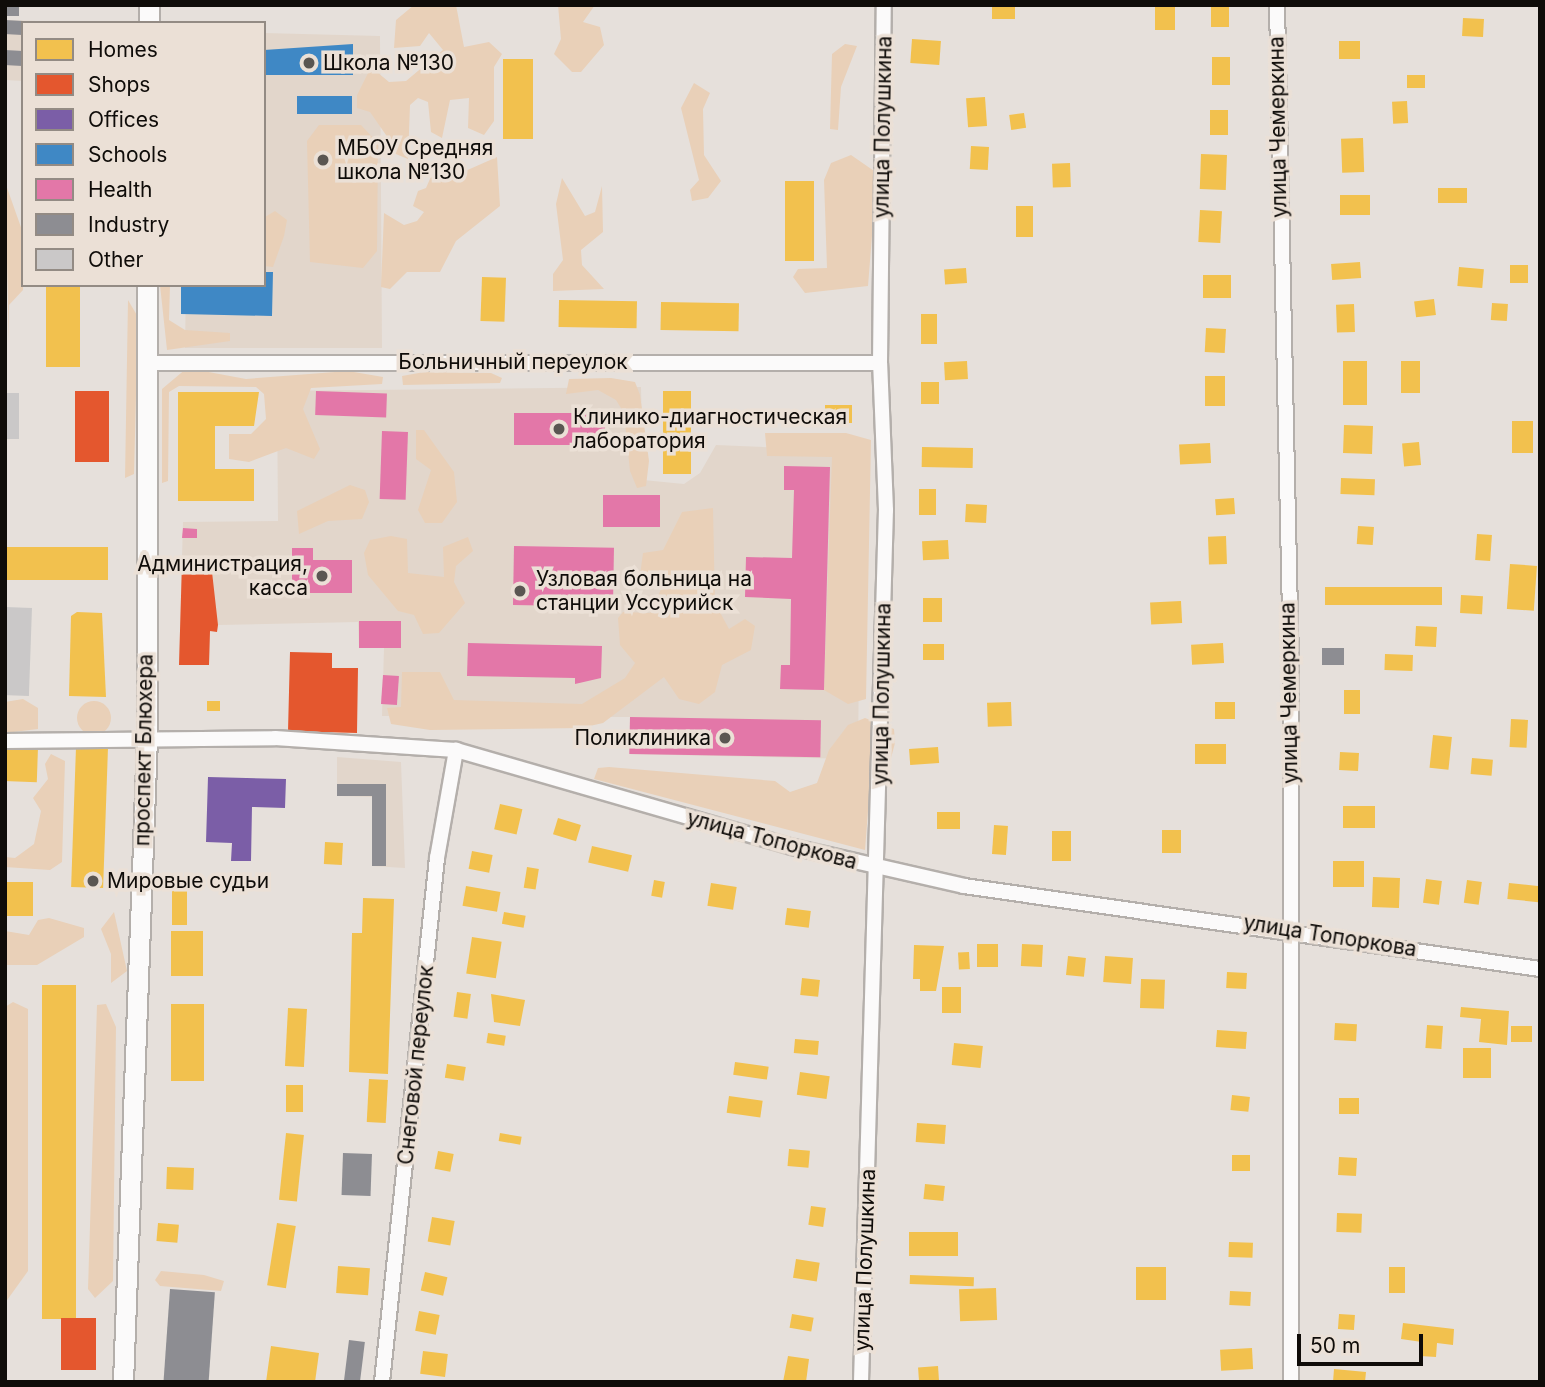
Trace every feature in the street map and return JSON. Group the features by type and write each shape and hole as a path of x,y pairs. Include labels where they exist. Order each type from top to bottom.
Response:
{"main road":[{"name":"проспект Блюхера","path":"123,1382 147,738 147,287"}],"street":[{"name":"улица Полушкина","path":"861,1382 886,510 880,363 884,5"},
{"name":"улица Чемеркина","path":"1277,5 1292,1382"},
{"name":"Больничный переулок","path":"147,363 880,363"},
{"name":"улица Топоркова","path":"5,741 147,738 365,740 456,750 877,869 964,886 1289,929 1540,969"},
{"name":"Снеговой переулок","path":"382,1382 437,858 456,750"}],"shaded area":[{"path":"414,5 456,5 464,47 489,42 502,54 494,67 494,121 484,135 468,128 469,98 450,100 442,138 431,132 428,102 418,98 410,105 408,159 386,150 386,135 370,112 357,108 357,95 371,67 389,82 406,81 443,50 429,33 420,46 394,48 396,20"},
{"path":"558,5 595,5 583,22 600,27 604,45 581,72 572,72 554,54 561,39"},
{"path":"5,20 37,21 21,21 21,81 5,80"},
{"name":"МБОУ Средняя школа №130","path":"266,33 380,36 382,348 185,348 186,287 266,287"},
{"path":"845,44 857,46 841,87 838,130 830,129 832,54"},
{"path":"694,83 710,93 703,109 704,155 721,181 708,198 692,201 690,190 699,180 681,108"},
{"path":"319,125 361,125 378,143 377,251 363,268 310,262 307,141"},
{"path":"851,155 877,173 868,286 805,293 793,277 798,269 827,268 824,180 831,163"},
{"path":"497,157 500,206 456,241 440,272 407,272 390,289 381,287 384,213 404,225 417,221 424,212 413,206 418,191 426,188 433,172 443,166 463,172"},
{"path":"562,178 585,216 595,212 602,186 603,232 581,250 582,265 604,289 553,291 553,274 563,260 556,204"},
{"path":"5,182 21,227 23,287 9,305 9,343"},
{"path":"275,211 287,220 273,267 266,266 266,216"},
{"path":"160,287 170,287 169,320 185,330 230,333 230,341 167,350"},
{"path":"128,300 138,317 134,474 125,478"},
{"path":"187,368 246,379 348,371 383,377 382,384 311,388 303,409 320,449 314,459 286,448 249,462 229,459 229,434 251,434 266,419 264,394 256,387 179,386 169,392 168,481 162,483 162,389"},
{"path":"424,372 491,373 502,378 500,383 403,385 402,376"},
{"path":"611,378 635,382 640,395 649,461 646,486 637,488 630,471 624,413 616,400 598,390 566,394 569,379"},
{"name":"Узловая больница на станции Уссурийск","path":"641,387 643,480 684,484 700,473 716,445 861,451 858,759 629,754 630,717 382,716 384,648 359,648 358,622 218,625 210,632 209,665 179,665 183,522 278,521 277,391"},
{"path":"416,430 424,430 454,472 457,502 442,523 425,523 418,510 431,470 416,459"},
{"path":"765,433 846,433 871,440 866,699 848,704 824,690 832,457 767,456"},
{"path":"350,485 365,490 369,502 362,519 328,521 299,534 297,511"},
{"path":"713,508 715,603 729,629 745,619 755,626 751,650 722,665 715,692 699,704 679,699 664,677 603,723 581,728 430,730 391,724 387,708 401,707 402,672 440,672 454,700 582,704 625,678 635,663 620,645 618,618 623,612 650,613 663,585 639,583 643,553 663,550 682,512"},
{"path":"391,536 407,539 408,573 444,577 443,547 468,537 473,551 456,566 454,582 465,603 439,633 423,634 414,615 398,611 368,575 364,553 370,540"},
{"path":"23,699 38,708 38,729 5,733 5,702"},
{"path":"94,701 106,706 111,718 106,730 94,735 82,730 77,718 82,706"},
{"path":"865,718 894,729 895,743 890,762 872,759 865,850 594,779 598,768 609,767 775,781 790,792 817,783 829,750 848,725"},
{"path":"51,754 65,761 62,862 50,870 5,867 5,857 15,858 34,844 41,811 33,798 48,779 45,764"},
{"path":"337,757 401,762 405,868 372,866 372,797 337,796"},
{"path":"114,912 127,971 111,983 111,954 101,929"},
{"path":"49,918 84,928 84,937 37,965 5,965 5,931 29,935 38,920"},
{"path":"13,1002 28,1009 28,1271 5,1303 5,1007"},
{"path":"106,1004 116,1027 113,1281 95,1298 88,1289 97,1005"},
{"path":"161,1271 204,1275 224,1281 221,1291 160,1286 155,1280"}],"building: Homes":[{"path":"992,5 1015,5 1015,19 992,19"},
{"path":"1155,5 1175,5 1175,30 1155,30"},
{"path":"1211,5 1229,5 1229,27 1211,27"},
{"path":"1463,18 1484,19 1483,37 1462,36"},
{"path":"912,39 941,41 939,65 910,63"},
{"path":"1339,41 1360,41 1360,59 1339,59"},
{"path":"1212,57 1230,57 1230,85 1212,85"},
{"path":"503,59 533,59 533,139 503,139"},
{"path":"1407,75 1425,75 1425,88 1407,88"},
{"path":"985,97 987,126 968,127 966,98"},
{"path":"1407,101 1408,123 1393,124 1392,102"},
{"path":"1210,110 1228,110 1228,135 1210,135"},
{"path":"1024,113 1026,128 1011,130 1009,115"},
{"path":"1363,138 1364,172 1342,173 1341,139"},
{"path":"971,146 989,147 988,170 970,169"},
{"path":"1201,154 1227,155 1226,190 1200,189"},
{"path":"1070,163 1071,187 1053,188 1052,164"},
{"path":"785,181 814,181 814,261 785,261"},
{"path":"1438,188 1467,188 1467,203 1438,203"},
{"path":"1340,195 1370,195 1370,215 1340,215"},
{"path":"1016,206 1033,206 1033,237 1016,237"},
{"path":"1200,210 1222,211 1220,243 1198,242"},
{"path":"1360,262 1361,278 1332,280 1331,264"},
{"path":"1510,265 1528,265 1528,283 1510,283"},
{"path":"1459,267 1484,269 1482,288 1457,286"},
{"path":"966,268 967,283 945,284 944,270"},
{"path":"1203,275 1231,275 1231,298 1203,298"},
{"path":"482,277 506,278 504,322 480,321"},
{"path":"46,287 80,287 80,367 46,367"},
{"path":"1434,299 1436,315 1416,317 1414,301"},
{"path":"559,300 637,301 637,328 559,327"},
{"path":"661,302 739,303 738,331 661,330"},
{"path":"1492,303 1508,304 1507,321 1491,320"},
{"path":"1354,304 1355,332 1337,333 1336,305"},
{"path":"921,314 937,314 937,344 921,344"},
{"path":"1206,328 1226,329 1225,353 1205,352"},
{"path":"967,361 968,379 945,380 944,362"},
{"path":"1343,361 1367,361 1367,405 1343,405"},
{"path":"1401,361 1420,361 1420,393 1401,393"},
{"path":"1205,376 1225,376 1225,406 1205,406"},
{"path":"921,382 939,382 939,404 921,404"},
{"path":"663,391 691,391 691,474 663,474"},
{"path":"178,392 259,392 254,426 215,426 215,469 254,469 254,501 178,501"},
{"path":"825,405 852,405 852,423 825,423"},
{"path":"1512,421 1533,421 1533,453 1512,453"},
{"path":"1344,425 1373,426 1372,454 1343,453"},
{"path":"1419,442 1421,465 1404,466 1402,443"},
{"path":"1210,443 1211,463 1180,465 1179,445"},
{"path":"922,447 973,448 973,468 922,467"},
{"path":"1341,478 1375,479 1374,495 1340,494"},
{"path":"919,489 936,489 936,515 919,515"},
{"path":"1234,498 1235,514 1216,515 1215,499"},
{"path":"966,504 987,505 986,523 965,522"},
{"path":"1358,526 1374,527 1373,545 1357,544"},
{"path":"1477,534 1492,535 1490,561 1475,560"},
{"path":"1226,536 1227,564 1209,565 1208,537"},
{"path":"948,540 949,559 923,560 922,541"},
{"path":"5,547 108,547 108,580 5,580"},
{"path":"1510,564 1537,566 1534,611 1507,609"},
{"path":"1325,587 1442,587 1442,605 1325,605"},
{"path":"1461,595 1483,596 1482,614 1460,613"},
{"path":"923,598 942,598 942,622 923,622"},
{"path":"1181,601 1182,623 1151,625 1150,603"},
{"path":"77,612 102,613 106,697 69,696 71,616"},
{"path":"1416,626 1437,627 1436,647 1415,646"},
{"path":"1223,643 1224,663 1192,665 1191,645"},
{"path":"923,644 944,644 944,660 923,660"},
{"path":"1385,654 1413,655 1412,671 1384,670"},
{"path":"1344,690 1360,690 1360,714 1344,714"},
{"path":"207,701 220,701 220,711 207,711"},
{"path":"1011,702 1012,726 988,727 987,703"},
{"path":"1215,702 1235,702 1235,719 1215,719"},
{"path":"1511,719 1528,720 1527,748 1510,747"},
{"path":"1433,735 1452,737 1448,770 1430,768"},
{"path":"1195,744 1226,744 1226,764 1195,764"},
{"path":"5,747 38,748 37,782 5,781"},
{"path":"76,747 108,748 103,888 71,887"},
{"path":"938,747 939,763 910,765 909,749"},
{"path":"1340,752 1359,753 1358,771 1339,770"},
{"path":"1472,758 1493,760 1492,776 1471,774"},
{"path":"500,804 522,809 517,835 494,829"},
{"path":"1343,806 1375,806 1375,828 1343,828"},
{"path":"937,812 960,812 960,829 937,829"},
{"path":"558,818 581,825 576,841 553,834"},
{"path":"994,825 1008,826 1006,855 992,854"},
{"path":"1162,830 1181,830 1181,853 1162,853"},
{"path":"1052,831 1071,831 1071,861 1052,861"},
{"path":"325,842 343,843 342,865 324,864"},
{"path":"592,846 632,855 628,872 588,863"},
{"path":"472,851 493,855 489,873 469,869"},
{"path":"1333,861 1364,861 1364,887 1333,887"},
{"path":"527,867 539,869 536,890 524,888"},
{"path":"1373,877 1400,878 1399,908 1372,907"},
{"path":"1426,879 1442,881 1439,905 1423,903"},
{"path":"172,880 187,880 187,925 172,925"},
{"path":"654,880 665,882 662,898 651,896"},
{"path":"1467,880 1482,882 1479,905 1464,903"},
{"path":"5,882 33,882 33,916 5,916"},
{"path":"711,883 737,887 733,910 707,906"},
{"path":"1509,883 1540,886 1538,902 1507,899"},
{"path":"466,886 500,892 497,912 463,906"},
{"path":"363,898 394,899 388,1074 349,1072 352,933 362,933"},
{"path":"787,908 811,911 809,928 785,925"},
{"path":"504,912 526,916 524,928 502,924"},
{"path":"171,931 203,931 203,976 171,976"},
{"path":"472,937 502,942 496,978 466,974"},
{"path":"977,944 998,944 998,967 977,967"},
{"path":"1022,944 1043,945 1042,967 1021,966"},
{"path":"914,945 944,946 936,991 920,991 920,979 913,979"},
{"path":"969,952 970,969 959,970 958,953"},
{"path":"1068,956 1086,958 1084,977 1066,975"},
{"path":"1105,956 1133,958 1131,984 1103,982"},
{"path":"1227,972 1247,973 1246,989 1226,988"},
{"path":"802,978 820,980 818,997 800,995"},
{"path":"1141,979 1165,980 1164,1009 1140,1008"},
{"path":"42,985 76,985 76,1319 42,1319"},
{"path":"942,987 961,987 961,1013 942,1013"},
{"path":"457,992 471,994 467,1019 454,1017"},
{"path":"491,994 525,1000 520,1026 494,1022"},
{"path":"171,1004 204,1004 204,1081 171,1081"},
{"path":"1461,1007 1509,1011 1507,1045 1479,1042 1481,1019 1460,1017"},
{"path":"288,1008 307,1009 304,1067 285,1066"},
{"path":"1335,1023 1357,1024 1356,1041 1334,1040"},
{"path":"1427,1025 1443,1026 1441,1049 1425,1048"},
{"path":"1511,1026 1532,1026 1532,1042 1511,1042"},
{"path":"1217,1030 1247,1032 1246,1049 1216,1047"},
{"path":"488,1033 506,1036 504,1046 486,1043"},
{"path":"795,1039 819,1041 818,1055 794,1053"},
{"path":"954,1043 983,1046 981,1068 952,1065"},
{"path":"1463,1048 1491,1048 1491,1078 1463,1078"},
{"path":"735,1062 769,1067 767,1080 733,1075"},
{"path":"447,1064 466,1067 464,1081 445,1078"},
{"path":"800,1072 830,1076 827,1099 797,1095"},
{"path":"369,1079 388,1080 386,1123 367,1122"},
{"path":"286,1085 303,1085 303,1112 286,1112"},
{"path":"1232,1095 1250,1097 1248,1112 1230,1110"},
{"path":"729,1096 763,1101 760,1118 727,1113"},
{"path":"1339,1098 1359,1098 1359,1114 1339,1114"},
{"path":"917,1123 946,1125 945,1144 916,1142"},
{"path":"286,1133 304,1135 297,1202 279,1200"},
{"path":"500,1133 522,1137 520,1145 499,1141"},
{"path":"789,1149 810,1151 808,1168 788,1166"},
{"path":"438,1151 454,1154 450,1172 435,1169"},
{"path":"1232,1155 1250,1155 1250,1171 1232,1171"},
{"path":"1339,1157 1357,1158 1356,1176 1338,1175"},
{"path":"167,1167 194,1168 193,1190 166,1189"},
{"path":"925,1184 945,1186 943,1201 923,1199"},
{"path":"811,1206 826,1208 823,1227 808,1225"},
{"path":"1337,1213 1362,1214 1361,1233 1336,1232"},
{"path":"432,1217 455,1221 450,1246 428,1242"},
{"path":"158,1223 179,1225 177,1243 156,1241"},
{"path":"277,1223 296,1226 286,1288 267,1285"},
{"path":"909,1232 958,1232 958,1256 909,1256"},
{"path":"1229,1242 1253,1243 1252,1258 1228,1257"},
{"path":"796,1259 820,1263 817,1282 793,1278"},
{"path":"338,1266 370,1268 368,1295 336,1293"},
{"path":"1136,1267 1166,1267 1166,1300 1136,1300"},
{"path":"1389,1267 1405,1267 1405,1293 1389,1293"},
{"path":"425,1272 447,1277 443,1296 421,1291"},
{"path":"910,1275 974,1277 974,1286 910,1284"},
{"path":"996,1288 997,1320 960,1321 959,1289"},
{"path":"1230,1291 1251,1292 1250,1306 1229,1305"},
{"path":"419,1311 440,1315 436,1335 415,1331"},
{"path":"792,1314 814,1318 811,1332 790,1328"},
{"path":"1339,1314 1355,1315 1354,1330 1338,1329"},
{"path":"1403,1323 1454,1329 1453,1345 1437,1343 1436,1357 1420,1356 1422,1342 1401,1339"},
{"path":"271,1346 319,1353 315,1382 266,1382"},
{"path":"1252,1348 1253,1369 1221,1371 1220,1350"},
{"path":"423,1351 448,1354 445,1377 420,1374"},
{"path":"788,1356 809,1359 806,1382 783,1382"},
{"path":"938,1366 939,1382 919,1382 918,1367"},
{"path":"1334,1369 1366,1372 1365,1382 1333,1382"}],"building: Shops":[{"path":"75,391 109,391 109,462 75,462"},
{"path":"182,562 211,563 218,625 217,632 210,631 209,665 179,665"},
{"path":"290,652 332,653 332,668 358,668 357,733 288,731"},
{"path":"61,1318 96,1318 96,1370 61,1370"}],"building: Offices":[{"path":"208,777 286,779 285,808 252,807 251,861 231,861 232,843 206,842"}],"building: Schools":[{"name":"Школа №130","path":"353,44 353,75 266,75 266,50"},
{"path":"297,96 352,96 352,114 297,114"},
{"path":"266,272 273,272 272,316 181,314 181,287 266,287"}],"building: Health":[{"path":"316,391 387,393 386,417 315,415"},
{"name":"Клинико-диагностическая лаборатория","path":"514,413 605,413 605,445 514,445"},
{"path":"382,431 408,432 406,500 380,499"},
{"path":"784,466 830,467 824,690 780,689 781,665 790,665 791,599 745,597 746,557 792,558 794,490 784,490"},
{"path":"603,495 660,495 660,527 603,527"},
{"path":"183,528 197,529 197,538 182,538"},
{"path":"514,546 614,548 613,607 513,605"},
{"name":"Администрация, касса","path":"292,548 313,548 313,560 352,560 352,593 292,593"},
{"path":"359,621 401,621 401,648 359,648"},
{"path":"468,643 602,646 601,678 575,684 575,678 467,676"},
{"path":"383,675 399,676 397,705 381,704"},
{"name":"Поликлиника","path":"630,717 821,720 820,757 629,754"}],"building: Industry":[{"path":"5,5 19,5 19,16 5,16"},
{"path":"5,20 23,21 21,35 5,34"},
{"path":"5,50 21,51 21,66 5,65"},
{"path":"1322,648 1344,648 1344,665 1322,665"},
{"path":"337,784 386,784 386,866 372,866 372,796 337,796"},
{"path":"343,1153 372,1154 371,1196 342,1195"},
{"path":"170,1289 215,1292 209,1382 164,1382"},
{"path":"349,1340 365,1342 360,1382 344,1382"}],"building: Other":[{"path":"5,393 19,393 19,439 5,439"},
{"path":"5,607 32,608 29,696 5,695"}],"place":[{"name":"Школа №130","path":"309,63"},
{"name":"МБОУ Средняя школа №130","path":"323,160"},
{"name":"Клинико-диагностическая лаборатория","path":"559,429"},
{"name":"Администрация, касса","path":"322,576"},
{"name":"Узловая больница на станции Уссурийск","path":"520,591"},
{"name":"Поликлиника","path":"725,738"},
{"name":"Мировые судьи","path":"93,881"}]}
